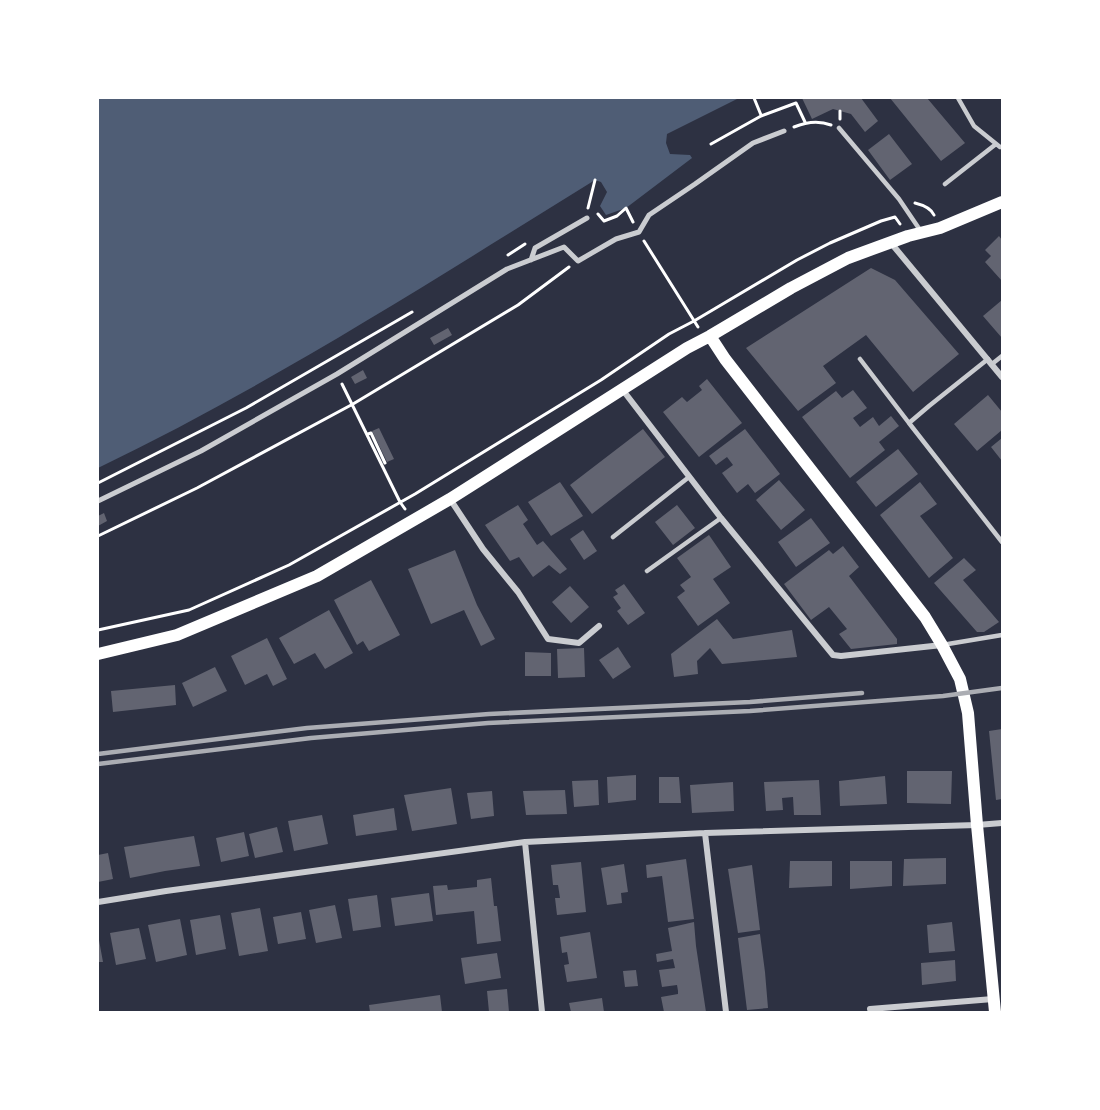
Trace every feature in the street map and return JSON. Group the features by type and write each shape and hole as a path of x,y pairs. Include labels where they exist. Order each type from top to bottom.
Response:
{"main road":[{"path":"98,654 177,635 317,576 414,521 687,348 791,288 848,258 908,236 940,228 1002,202"},
{"path":"710,336 725,359 925,617 960,679 968,713 995,1012"}],"street":[{"path":"98,501 201,451 337,374 507,269 564,247 578,261 616,238 639,232 649,215 753,142 784,131"},
{"path":"531,260 535,248 587,218"},
{"path":"891,243 1002,377"},
{"path":"622,389 721,518 833,655 942,645"},
{"path":"450,499 483,549 518,592 548,639 579,643 599,626"},
{"path":"98,902 525,842 705,833 1002,823"},
{"path":"705,833 726,1012"},
{"path":"525,842 542,1012"},
{"path":"870,1009 908,1009 994,999"}],"lane":[{"path":"958,98 974,126 1002,147"},
{"path":"839,128 899,199 921,232"},
{"path":"945,183 996,144"},
{"path":"909,423 990,362 1002,356"},
{"path":"860,359 1002,542"},
{"path":"613,537 689,477"},
{"path":"647,571 721,518"},
{"path":"942,645 1002,635"}],"path":[{"path":"754,98 761,116"},
{"path":"711,144 761,116 796,103 806,122"},
{"path":"784,131 806,122 824,122 839,128"},
{"path":"587,218 588,203 595,180"},
{"path":"899,199 922,205 933,211 940,228"},
{"path":"588,203 604,221 617,216 626,208"},
{"path":"579,209 588,203"},
{"path":"98,630 189,610 289,565 400,502 602,380 669,334 830,243 880,221 895,218 908,236"},
{"path":"639,232 698,328"},
{"path":"502,259 531,240"},
{"path":"98,536 197,488 353,404 519,305 578,261"},
{"path":"98,483 246,408 420,307"},
{"path":"337,374 400,502 414,521"},
{"path":"368,434 371,433 386,463"}],"water":[{"path":"98,98 739,98 667,134 666,143 670,154 690,155 692,158 626,208 606,215 600,206 607,192 601,182 595,180 288,367 98,468"}],"building":[{"path":"802,98 861,98 878,121 865,132 851,114 833,109 812,119"},
{"path":"890,98 927,98 965,143 941,161"},
{"path":"889,134 912,164 890,180 868,150"},
{"path":"999,236 1002,240 1002,281 985,262 991,256 985,250"},
{"path":"871,268 895,280 959,354 913,392 866,335 823,366 836,383 798,411 746,348"},
{"path":"1002,300 1002,338 983,316"},
{"path":"448,328 452,335 434,345 430,338"},
{"path":"363,370 367,378 355,384 351,377"},
{"path":"707,379 742,423 699,457 663,412 682,397 687,402 702,390 699,386"},
{"path":"853,390 867,408 853,418 860,427 873,417 879,426 891,416 899,426 879,442 885,450 850,478 802,417 836,391 842,398"},
{"path":"988,395 1002,412 1002,430 977,451 954,424"},
{"path":"379,428 394,459 387,462 372,431"},
{"path":"643,429 665,457 592,514 570,485"},
{"path":"745,429 780,474 755,493 748,484 737,493 722,473 733,465 727,457 716,465 709,456"},
{"path":"1002,438 1002,461 991,447"},
{"path":"898,449 918,474 876,507 856,482"},
{"path":"779,480 805,510 781,530 756,500"},
{"path":"560,482 583,516 551,536 528,502"},
{"path":"920,482 937,504 920,516 953,558 929,578 880,515"},
{"path":"518,505 528,520 523,524 537,545 543,541 567,569 560,574 549,565 533,577 519,557 510,561 485,525"},
{"path":"677,505 695,528 673,545 655,522"},
{"path":"104,513 107,521 98,526 98,516"},
{"path":"811,518 830,543 796,567 778,542"},
{"path":"583,530 597,551 584,560 570,539"},
{"path":"709,535 731,567 713,579 730,603 698,626 677,597 685,591 680,585 691,577 677,558"},
{"path":"843,546 859,567 849,576 897,639 897,644 851,649 839,634 847,629 829,607 811,620 784,584 829,550 833,554"},
{"path":"455,550 477,605 495,639 481,646 464,610 431,624 408,569"},
{"path":"964,558 976,570 963,580 999,622 984,632 977,632 934,583"},
{"path":"371,580 400,635 369,651 363,641 357,645 334,600"},
{"path":"624,584 645,613 628,625 617,611 621,608 613,597 618,594 615,590"},
{"path":"570,586 589,607 571,623 552,602"},
{"path":"329,610 353,653 325,669 315,653 294,664 279,638"},
{"path":"717,619 733,639 792,630 797,657 722,664 710,648 697,661 698,674 674,677 671,654"},
{"path":"267,638 287,679 273,686 267,674 245,685 231,656"},
{"path":"618,647 631,667 613,679 599,660"},
{"path":"584,648 585,677 558,678 557,649"},
{"path":"525,652 551,653 551,676 525,676"},
{"path":"215,667 227,691 193,707 182,683"},
{"path":"175,685 176,705 113,712 111,691"},
{"path":"1002,729 1002,799 996,800 989,731"},
{"path":"907,771 952,771 951,804 907,803"},
{"path":"636,775 636,800 608,803 607,777"},
{"path":"885,776 887,804 840,806 839,781"},
{"path":"659,777 679,777 681,803 659,803"},
{"path":"598,780 599,805 574,807 572,781"},
{"path":"819,780 821,815 794,815 793,797 782,798 783,810 766,811 764,782"},
{"path":"733,782 734,811 692,813 690,785"},
{"path":"451,788 457,824 412,831 404,795"},
{"path":"565,790 567,814 526,815 523,791"},
{"path":"492,791 494,816 471,819 467,793"},
{"path":"394,808 397,830 356,836 353,815"},
{"path":"322,815 328,844 294,851 288,821"},
{"path":"277,827 283,852 255,858 249,834"},
{"path":"244,832 249,856 221,862 216,838"},
{"path":"194,836 200,866 130,878 124,847"},
{"path":"108,853 113,879 98,882 98,855"},
{"path":"946,858 946,884 903,886 904,859"},
{"path":"686,859 694,919 668,922 662,876 647,878 646,865"},
{"path":"790,861 832,861 832,886 789,888"},
{"path":"850,861 892,861 892,886 850,889"},
{"path":"581,862 586,912 557,915 555,898 560,898 558,885 553,885 551,865"},
{"path":"624,864 628,892 621,893 622,903 607,905 601,868"},
{"path":"752,865 760,930 738,933 728,869"},
{"path":"491,878 501,941 477,944 474,911 436,915 433,886 447,885 448,890 477,887 477,880"},
{"path":"429,893 433,921 395,926 391,898"},
{"path":"377,895 381,927 353,931 348,899"},
{"path":"335,905 342,938 316,943 309,910"},
{"path":"260,908 268,951 239,956 231,913"},
{"path":"301,912 306,939 278,944 273,917"},
{"path":"220,915 226,949 196,955 190,920"},
{"path":"180,919 187,955 156,962 148,925"},
{"path":"694,922 706,1012 664,1012 661,997 678,994 678,991 677,985 662,987 659,970 675,968 673,959 657,962 656,954 672,951 668,928"},
{"path":"952,922 955,951 929,953 927,925"},
{"path":"139,928 146,959 116,965 110,933"},
{"path":"590,932 597,978 567,982 564,965 569,964 567,952 562,953 560,937"},
{"path":"760,934 768,1008 747,1010 738,938"},
{"path":"99,940 103,962 98,962"},
{"path":"497,953 501,978 465,984 461,958"},
{"path":"955,960 956,981 922,985 921,963"},
{"path":"636,970 638,986 625,987 623,971"},
{"path":"507,989 509,1012 489,1012 487,991"},
{"path":"440,995 442,1012 370,1012 369,1005"},
{"path":"602,998 604,1012 571,1012 569,1003"}],"railway":[{"path":"98,764 311,738 488,723 750,711 943,696 1002,688"},
{"path":"98,754 307,728 489,714 750,702 862,693"}]}
